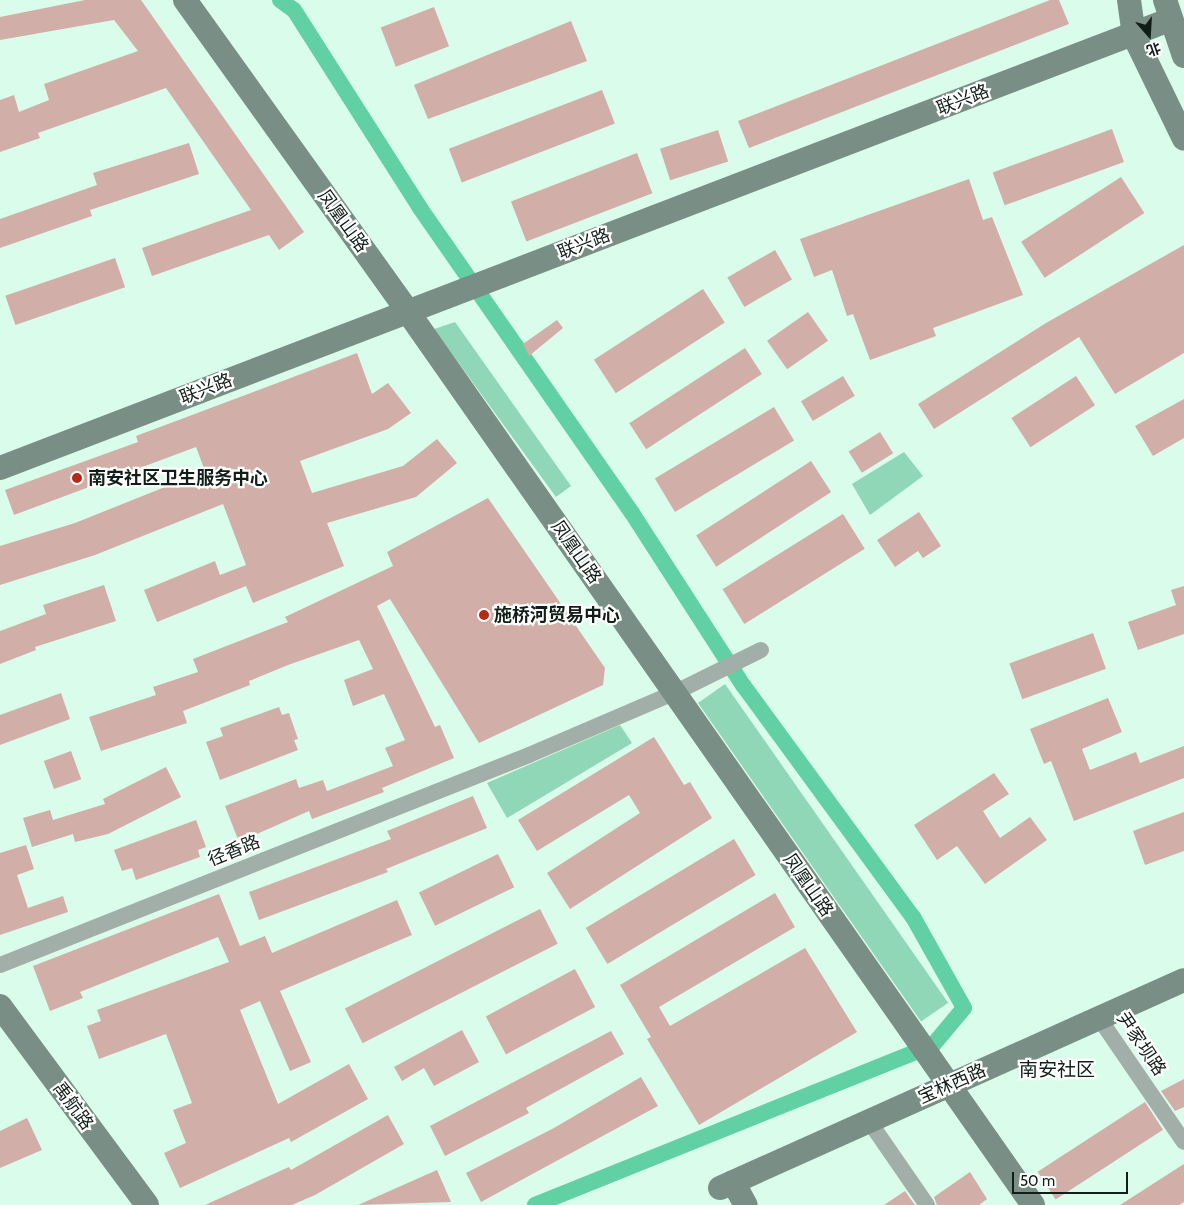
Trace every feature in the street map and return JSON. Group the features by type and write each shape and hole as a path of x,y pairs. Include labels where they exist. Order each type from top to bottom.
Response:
{"street":[{"name":"凤凰山路","path":"185,0 408,312 1033,1205"},
{"path":"1129,0 1134,36 1184,139"},
{"name":"联兴路","path":"0,468 1134,36 1167,10"},
{"path":"1167,10 1184,56"},
{"name":"径香路","path":"0,965 482,774 674,693 754,653"},
{"name":"宝林西路","path":"746,1205 726,1185 1184,980"},
{"name":"禹航路","path":"0,1006 147,1205"},
{"name":"尹家坝路","path":"1099,1018 1184,1142"},
{"name":"禹航路","path":"0,1026 129,1205"},
{"path":"869,1121 927,1205"}],"green space":[{"path":"455,322 571,486 556,497 434,329"},
{"path":"904,452 923,476 870,515 852,484"},
{"path":"725,684 948,1003 921,1022 698,703"},
{"path":"620,725 632,743 507,818 487,783"}],"building":[{"path":"85,0 141,0 304,232 279,250 269,235 152,276 142,248 251,210 166,88 38,133 40,138 0,152 0,100 14,95 19,112 49,100 44,84 138,51 114,20 0,40 0,17"},
{"path":"1050,0 1059,0 1069,24 749,148 738,121"},
{"path":"434,7 449,46 396,67 381,27"},
{"path":"571,21 587,61 428,119 414,85"},
{"path":"602,90 615,124 462,182 449,149"},
{"path":"1112,129 1124,162 1005,205 993,172"},
{"path":"718,130 728,161 670,180 660,149"},
{"path":"189,143 199,174 90,210 92,216 0,248 0,219 97,185 93,173"},
{"path":"637,153 652,193 526,242 511,201"},
{"path":"1121,177 1144,213 1045,278 1021,242"},
{"path":"969,179 983,220 992,217 1023,295 933,328 936,336 870,360 853,314 847,316 832,270 814,277 800,239"},
{"path":"1184,245 1184,353 1115,394 1079,337 934,429 918,404 1046,323"},
{"path":"775,250 792,279 744,307 727,278"},
{"path":"115,258 125,287 15,325 5,296"},
{"path":"703,289 725,323 616,393 594,360"},
{"path":"808,312 828,341 787,369 767,341"},
{"path":"557,320 563,328 529,356 523,344"},
{"path":"745,348 762,374 646,449 629,423"},
{"path":"357,353 372,394 388,383 411,413 388,429 300,461 312,493 403,466 437,439 457,463 416,497 327,523 344,566 253,603 246,586 157,622 144,590 215,561 220,575 246,565 223,504 95,555 0,585 0,546 75,523 205,471 196,447 14,515 5,490 138,442 136,436"},
{"path":"843,376 855,396 813,421 801,401"},
{"path":"1076,376 1095,405 1030,447 1011,418"},
{"path":"1184,399 1184,438 1153,456 1135,426"},
{"path":"774,407 794,440 675,512 655,479"},
{"path":"880,432 893,453 862,473 849,452"},
{"path":"811,461 831,492 716,567 696,536"},
{"path":"488,498 605,668 603,685 479,743 390,599 377,606 435,727 440,725 454,758 382,788 384,792 312,819 309,811 239,842 225,806 296,779 299,788 323,780 327,791 393,766 385,748 405,740 384,694 353,706 344,680 373,669 359,640 288,665 249,681 250,685 183,711 187,723 101,751 89,717 156,695 153,687 198,672 193,659 288,622 285,617 393,566 387,552"},
{"path":"919,512 941,546 923,558 918,551 895,567 877,540"},
{"path":"843,514 865,549 744,624 723,589"},
{"path":"104,585 116,621 35,647 36,650 0,664 0,631 46,614 43,605"},
{"path":"1184,586 1184,634 1138,650 1128,622 1176,605 1171,590"},
{"path":"1093,633 1106,669 1022,699 1009,663"},
{"path":"61,693 70,719 0,745 0,715"},
{"path":"1108,698 1122,732 1082,749 1090,770 1136,752 1140,763 1184,746 1184,778 1074,821 1051,761 1044,764 1030,729"},
{"path":"279,707 282,715 289,713 298,739 294,740 298,750 220,780 206,742 223,736 220,728"},
{"path":"654,737 684,785 690,782 712,818 570,909 547,873 640,813 629,795 537,851 518,820"},
{"path":"71,751 81,779 54,789 44,761"},
{"path":"166,767 181,797 108,834 75,842 73,834 32,847 23,818 50,810 53,820 105,804 103,799"},
{"path":"994,773 1009,794 983,811 1000,838 1030,817 1047,840 985,884 957,846 937,860 914,825"},
{"path":"473,796 487,828 386,869 388,872 259,920 249,892 391,839 387,831"},
{"path":"1184,812 1184,851 1145,865 1133,831"},
{"path":"196,820 206,847 198,850 200,857 136,880 132,868 122,871 114,850"},
{"path":"734,839 756,875 607,964 586,928"},
{"path":"26,845 34,869 17,875 28,908 63,896 68,912 0,935 0,853"},
{"path":"498,854 514,887 435,926 419,893"},
{"path":"775,893 795,927 659,1007 670,1026 805,948 857,1032 699,1125 647,1039 651,1037 620,985"},
{"path":"219,894 240,946 265,936 272,953 397,900 412,935 280,991 311,1062 290,1071 260,1001 240,1010 278,1104 349,1064 368,1099 291,1142 289,1138 180,1188 164,1153 186,1143 173,1110 192,1103 166,1034 99,1059 87,1026 101,1021 97,1010 229,962 218,937 80,992 83,998 50,1011 33,966"},
{"path":"540,909 558,944 363,1043 345,1008"},
{"path":"575,969 595,1007 506,1054 486,1016"},
{"path":"462,1030 479,1062 434,1086 424,1068 402,1081 394,1067"},
{"path":"611,1031 624,1054 526,1108 529,1113 445,1156 430,1126"},
{"path":"641,1077 658,1106 481,1202 466,1173 554,1128"},
{"path":"1184,1079 1184,1107 1175,1111 1161,1091"},
{"path":"1145,1102 1163,1130 1056,1199 1038,1172"},
{"path":"388,1115 404,1144 315,1195 292,1205 205,1205 289,1167 291,1170"},
{"path":"27,1118 42,1150 0,1168 0,1131"},
{"path":"1184,1164 1184,1202 1179,1205 1120,1205"},
{"path":"437,1170 451,1202 358,1205"},
{"path":"970,1172 987,1199 979,1205 937,1205 934,1197"},
{"path":"905,1191 915,1205 884,1205"}],"waterway":[{"path":"280,0 294,10 420,208 632,513 743,685 913,917 964,1008 933,1045 535,1205"}],"place":[{"name":"南安社区卫生服务中心","path":"77,478"},
{"name":"施桥河贸易中心","path":"484,615"}],"district":[{"name":"南安社区","path":"1057,1070"}]}
